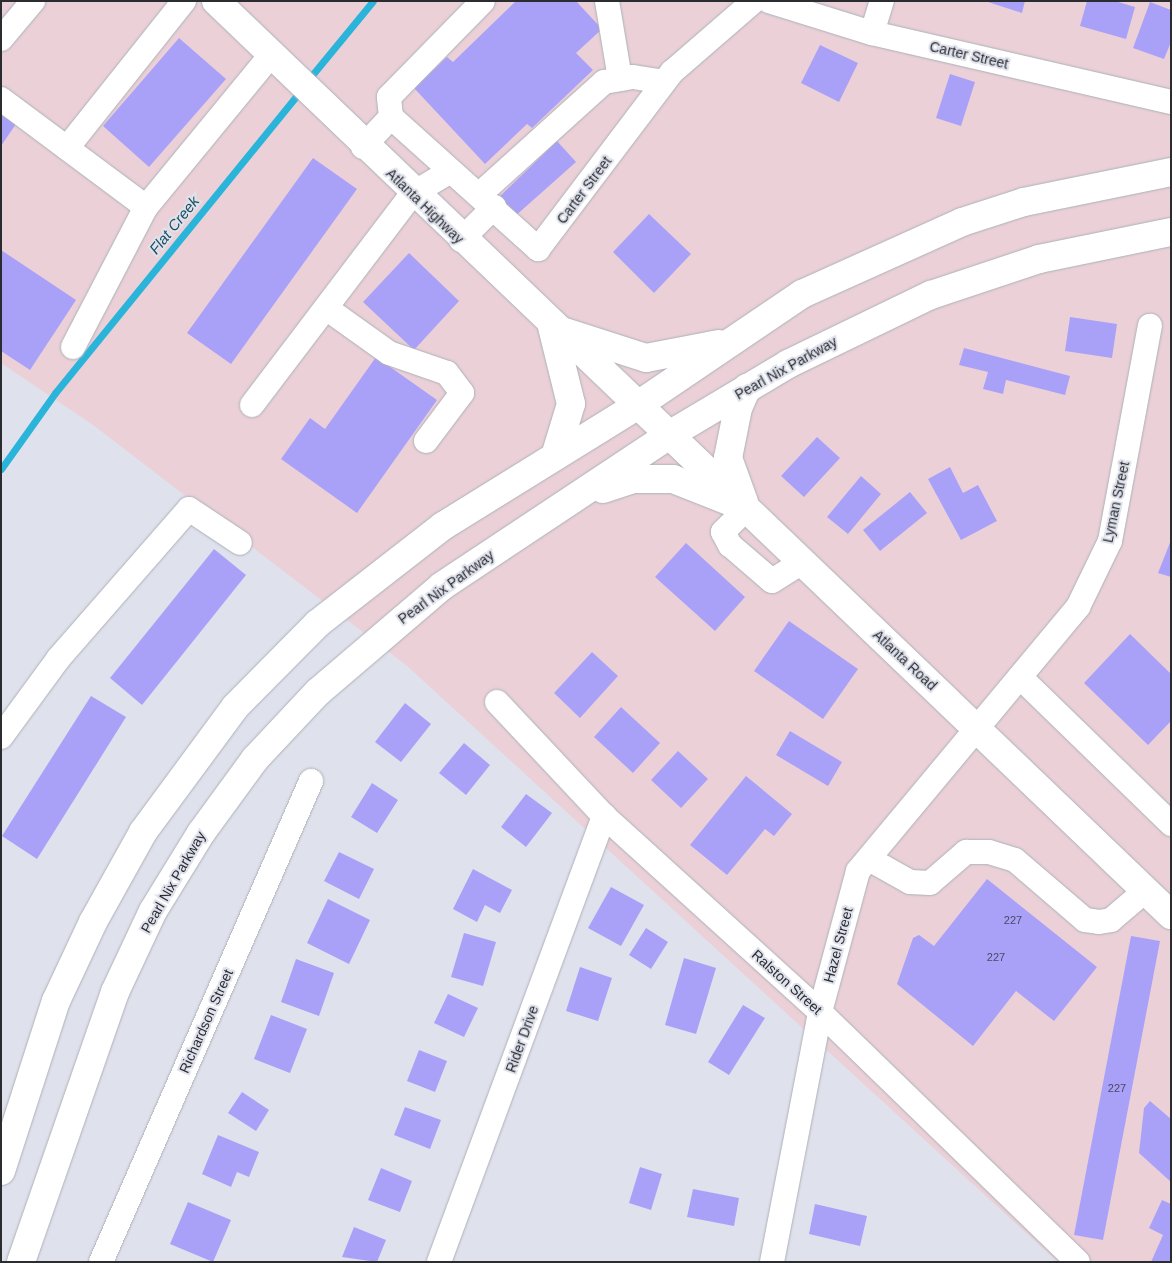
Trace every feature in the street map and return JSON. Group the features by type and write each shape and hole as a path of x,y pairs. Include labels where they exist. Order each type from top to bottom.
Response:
{"main road":[{"name":"Atlanta Highway","path":"216,1 278,66 552,327 641,403"},
{"path":"1,1171 56,1001 93,922 144,832 235,707 317,624 391,564 556,453 641,403 802,294 962,222 1024,202 1171,172"},
{"name":"Pearl Nix Parkway","path":"21,1262 115,992 153,911 200,833 255,759 318,692 442,586 669,435 747,388 931,295 1039,259 1171,232"},
{"path":"552,327 646,358 730,342"},
{"path":"552,327 571,404 556,453"},
{"path":"747,388 738,408 728,458 747,508"},
{"name":"Atlanta Road","path":"641,403 669,435 978,727 1171,915"},
{"path":"574,499 634,479 673,479 747,508"}],"street":[{"path":"1,39 33,1"},
{"path":"67,148 184,1"},
{"path":"483,1 389,97 391,117 449,172 487,200"},
{"path":"607,1 620,79"},
{"name":"Carter Street","path":"487,200 538,249 664,82 754,1"},
{"name":"Carter Street","path":"769,1 872,33 1171,102"},
{"path":"872,33 882,1"},
{"path":"73,347 146,207 278,66"},
{"path":"461,240 487,200 604,82 620,79 664,82"},
{"path":"1,100 146,207"},
{"path":"358,142 391,117"},
{"path":"252,405 412,194 449,172"},
{"path":"326,308 389,353 447,373 462,393 426,441"},
{"name":"Lyman Street","path":"978,727 1078,607 1110,542 1150,326"},
{"path":"747,508 723,532 730,545 772,581 803,562"},
{"path":"1,737 58,659 189,509 240,544"},
{"path":"1020,677 1171,824"},
{"name":"Ralston Street","path":"498,702 604,816 820,1012 1078,1262"},
{"name":"Hazel Street","path":"772,1262 820,1012 858,871 978,727"},
{"name":"Richardson Street","path":"101,1262 311,781"},
{"name":"Rider Drive","path":"440,1262 604,816"},
{"path":"868,859 910,882 930,884 966,852 989,852 1015,860 1085,920 1099,922 1111,920 1146,890"}],"shaded area":[{"path":"1,1 1171,1 1171,1262 1058,1262 407,666 93,425 1,363"}],"building":[{"path":"516,1 576,1 602,29 576,53 593,70 532,128 527,124 485,164 414,88 447,57 453,62"},
{"path":"985,1 1025,1 1022,13"},
{"path":"1087,1 1115,1 1135,7 1126,39 1080,26"},
{"path":"1150,2 1171,10 1171,42 1164,59 1133,48"},
{"path":"179,38 226,79 149,167 103,126"},
{"path":"820,45 858,63 839,102 801,83"},
{"path":"950,74 975,82 961,126 936,118"},
{"path":"1,115 16,124 1,146"},
{"path":"557,141 576,162 513,218 496,200"},
{"path":"313,158 357,189 231,364 187,333"},
{"path":"649,214 691,254 654,293 613,252"},
{"path":"1,250 76,300 30,370 1,351"},
{"path":"409,253 459,301 414,350 363,302"},
{"path":"1070,317 1117,324 1112,358 1065,351"},
{"path":"964,348 1070,376 1065,395 1006,380 1003,394 983,389 988,372 959,365"},
{"path":"376,357 437,400 357,513 281,459 310,418 325,429"},
{"path":"817,437 840,458 804,497 781,476"},
{"path":"950,467 963,493 978,485 997,521 961,540 928,479"},
{"path":"861,476 881,494 848,534 827,517"},
{"path":"910,492 927,513 880,551 863,530"},
{"path":"1171,540 1171,577 1158,573"},
{"path":"686,543 745,597 715,631 655,577"},
{"path":"214,549 246,575 142,705 110,678"},
{"path":"789,621 858,669 823,719 754,671"},
{"path":"1130,634 1171,674 1171,721 1148,745 1084,683"},
{"path":"592,652 618,676 580,718 554,693"},
{"path":"91,696 126,717 37,859 2,836"},
{"path":"405,703 431,724 401,762 375,742"},
{"path":"621,707 660,743 633,773 594,737"},
{"path":"790,731 842,762 828,786 776,755"},
{"path":"464,743 490,765 466,795 439,773"},
{"path":"678,751 708,779 681,808 651,780"},
{"path":"746,776 792,814 774,836 765,829 727,875 690,845"},
{"path":"372,783 398,800 377,833 351,817"},
{"path":"526,794 552,813 526,847 501,827"},
{"path":"339,852 374,869 359,899 324,881"},
{"path":"473,869 512,890 500,913 485,905 477,922 453,909"},
{"path":"987,879 1097,967 1054,1021 1016,991 973,1046 897,984 913,938 919,935 934,946"},
{"path":"611,887 644,905 621,946 588,928"},
{"path":"328,899 370,920 349,964 307,943"},
{"path":"646,928 668,942 651,969 629,955"},
{"path":"464,933 496,942 483,986 451,977"},
{"path":"1131,936 1160,941 1103,1240 1074,1235"},
{"path":"684,958 716,968 696,1034 665,1025"},
{"path":"296,959 334,973 319,1016 281,1002"},
{"path":"580,967 612,978 598,1021 566,1011"},
{"path":"448,994 478,1008 464,1037 434,1023"},
{"path":"743,1005 765,1018 729,1075 708,1062"},
{"path":"271,1015 307,1029 290,1073 254,1059"},
{"path":"419,1050 447,1061 435,1092 407,1081"},
{"path":"242,1092 269,1110 256,1131 228,1113"},
{"path":"1150,1101 1171,1119 1171,1182 1139,1153 1144,1108"},
{"path":"405,1107 441,1120 430,1149 394,1135"},
{"path":"218,1135 259,1152 249,1177 237,1172 231,1187 202,1174"},
{"path":"640,1167 662,1174 651,1210 629,1203"},
{"path":"381,1168 412,1181 400,1212 368,1200"},
{"path":"693,1189 739,1198 734,1226 687,1217"},
{"path":"1162,1200 1171,1204 1171,1262 1151,1262 1163,1235 1149,1228"},
{"path":"188,1202 231,1220 213,1262 170,1244"},
{"path":"815,1204 867,1216 860,1246 809,1234"},
{"path":"354,1227 386,1240 377,1262 342,1257"}],"waterway":[{"name":"Flat Creek","path":"308,80 373,1"},
{"name":"Flat Creek","path":"1,469 55,393 302,89"}]}
